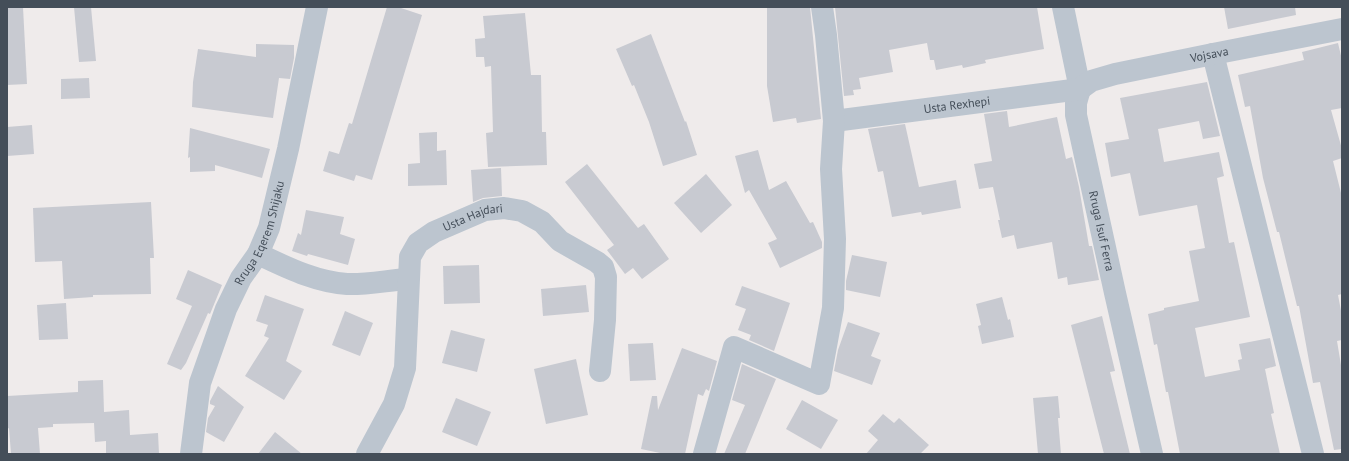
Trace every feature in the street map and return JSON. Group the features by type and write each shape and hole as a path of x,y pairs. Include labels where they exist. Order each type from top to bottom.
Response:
{"street":[{"name":"Rruga Eqerem Shijaku","path":"191,454 200,383 226,309 241,278 258,254 270,228 317,7"},
{"path":"704,454 734,347 819,384 833,308 835,239 831,169 834,121 822,7"},
{"name":"Rruga Isuf Ferra","path":"1063,7 1080,89 1076,103 1076,115 1152,454"},
{"name":"Vojsava","path":"1080,89 1091,81 1116,74 1342,29"},
{"path":"1213,54 1313,454"},
{"name":"Usta Rexhepi","path":"834,121 1080,89"},
{"name":"Usta Hajdari","path":"408,279 410,257 418,243 434,232 485,210 504,208 522,211 542,222 560,241 603,267 606,277 605,320 600,371"},
{"path":"258,254 305,276 325,281 348,284 408,279 405,368 394,404 367,454"}],"building":[{"path":"7,7 23,7 27,84 7,85"},
{"path":"74,7 91,7 96,61 79,62"},
{"path":"387,7 398,7 422,15 372,180 356,175 354,181 323,171 329,151 339,154 349,123 352,124"},
{"path":"767,7 810,7 821,119 797,123 796,118 773,122 767,86"},
{"path":"835,7 1037,7 1044,49 985,60 986,63 963,68 962,65 936,70 934,60 930,60 927,43 889,50 893,72 859,78 861,89 853,90 854,95 844,96"},
{"path":"1224,7 1295,7 1296,15 1228,29"},
{"path":"525,13 531,75 541,75 542,132 546,132 547,165 488,167 486,133 493,132 491,66 485,67 484,57 476,57 475,39 485,38 483,16"},
{"path":"651,34 685,122 686,121 697,155 663,166 649,122 634,85 632,86 616,49"},
{"path":"1338,43 1342,60 1342,108 1331,110 1342,149 1342,158 1333,161 1342,197 1342,294 1338,295 1342,316 1342,340 1337,341 1342,371 1342,449 1334,450 1320,382 1313,383 1299,306 1297,306 1279,232 1277,232 1263,178 1250,106 1245,107 1238,75 1304,60 1302,52"},
{"path":"256,44 294,45 294,58 290,79 279,78 273,118 192,107 193,82 198,49 256,57"},
{"path":"89,78 90,98 61,99 61,79"},
{"path":"1207,82 1220,136 1203,139 1199,121 1158,129 1164,162 1219,152 1224,176 1217,178 1229,243 1234,242 1250,317 1195,328 1205,377 1240,370 1238,360 1242,359 1239,344 1270,338 1276,366 1265,369 1274,413 1271,414 1280,454 1180,454 1168,392 1166,392 1157,344 1154,345 1148,314 1164,310 1164,308 1199,301 1189,251 1205,248 1197,205 1139,216 1130,173 1111,177 1105,143 1129,139 1120,98"},
{"path":"1007,111 1009,127 1057,117 1066,159 1072,157 1079,187 1089,246 1092,246 1099,280 1068,285 1067,277 1058,279 1052,242 1017,249 1014,235 1002,238 993,187 979,189 974,164 992,161 984,114"},
{"path":"905,124 919,187 956,180 961,208 922,215 921,212 892,217 883,171 878,172 868,129"},
{"path":"32,125 34,154 7,156 7,127"},
{"path":"190,128 270,149 262,178 215,165 215,171 190,172 190,157 188,158"},
{"path":"437,132 437,151 446,150 447,185 408,186 408,164 420,163 419,133"},
{"path":"758,150 769,190 786,181 810,223 813,222 822,242 822,248 780,268 768,243 777,239 749,190 745,193 735,156"},
{"path":"587,164 638,228 644,224 669,259 642,279 633,268 625,274 607,250 614,245 565,182"},
{"path":"501,168 502,196 483,198 473,202 471,170"},
{"path":"706,174 732,205 701,233 674,203"},
{"path":"151,202 154,258 150,258 151,294 93,295 93,297 64,299 62,261 35,262 33,208"},
{"path":"306,210 344,217 340,234 355,239 348,265 308,254 307,256 292,251 298,233 301,235"},
{"path":"852,255 887,262 880,297 846,290 846,281"},
{"path":"479,265 480,303 444,304 443,266"},
{"path":"188,270 222,285 210,314 208,313 186,363 181,370 167,364 192,306 176,299"},
{"path":"586,285 589,312 543,316 541,289"},
{"path":"742,286 790,303 774,351 749,340 751,335 738,330 746,309 735,305"},
{"path":"265,295 304,309 286,361 302,371 284,400 245,376 269,338 264,336 268,325 256,321"},
{"path":"1002,297 1008,320 1010,319 1014,337 982,344 978,326 981,325 976,304"},
{"path":"66,303 68,339 39,340 37,305"},
{"path":"345,311 373,323 360,356 332,345"},
{"path":"1102,316 1115,371 1110,372 1130,454 1104,454 1071,325"},
{"path":"848,322 880,333 871,356 881,360 872,385 834,371 838,350"},
{"path":"451,330 485,339 477,372 442,363"},
{"path":"653,343 656,380 630,381 628,344"},
{"path":"682,348 717,361 709,391 706,389 703,396 698,394 685,454 665,454 641,449 652,396 657,396 658,410"},
{"path":"576,359 588,415 546,424 534,369"},
{"path":"742,364 776,379 745,454 724,454 745,405 732,400"},
{"path":"103,380 104,412 129,410 130,435 158,433 159,454 106,454 106,441 95,442 94,423 53,424 53,427 38,428 40,454 11,454 9,428 7,429 7,396 78,392 78,381"},
{"path":"218,386 244,407 224,442 206,432 208,418 215,406 210,404 210,401"},
{"path":"1058,396 1061,454 1038,454 1033,398"},
{"path":"456,398 491,412 477,446 442,432"},
{"path":"802,400 838,420 821,449 786,429"},
{"path":"883,414 894,423 899,418 929,445 920,454 866,454 878,440 868,431"},
{"path":"275,432 302,454 258,454"}]}
